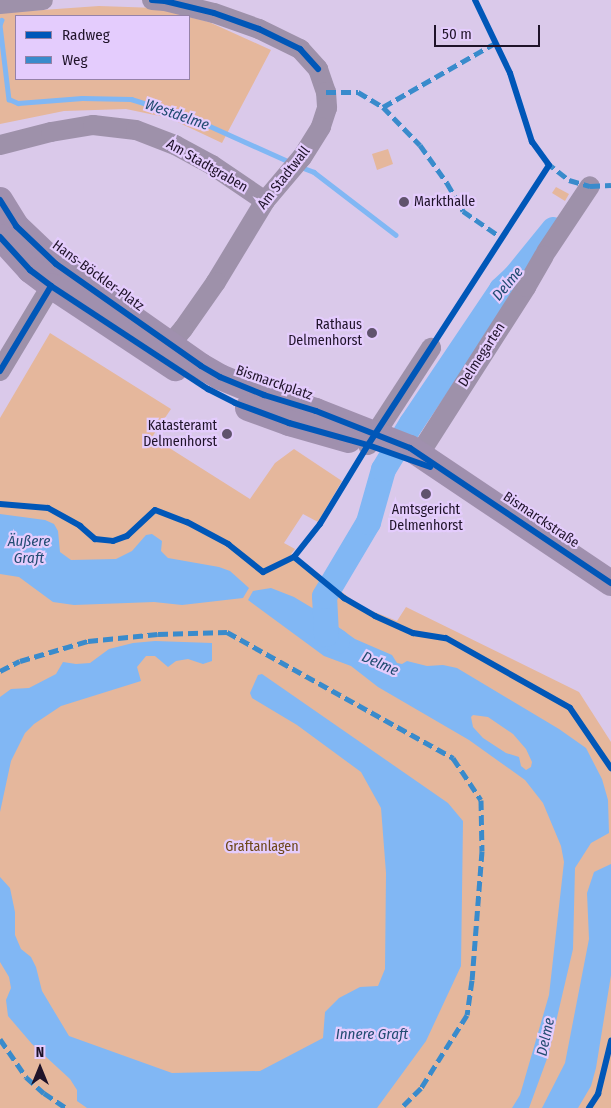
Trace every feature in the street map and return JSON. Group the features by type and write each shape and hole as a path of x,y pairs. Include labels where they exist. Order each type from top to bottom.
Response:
{"main road":[{"name":"Hans-Böckler-Platz","path":"0,200 16,226 56,264 165,350"},
{"path":"0,237 30,270 51,286 165,350 198,384 235,403 289,423 394,447"},
{"name":"Bismarckstraße","path":"394,447 455,478 611,582"}],"street":[{"path":"0,4 43,0"},
{"name":"Am Stadtwall","path":"152,0 165,1 214,13 259,29 300,48 318,69 326,92 327,108 321,127 302,157 290,174 265,201 216,282 183,329 165,350"},
{"name":"Am Stadtgraben","path":"0,145 51,132 94,125 136,130 175,144 212,165 265,201"},
{"name":"Delmegarten","path":"394,447 526,287 545,254 590,186"},
{"path":"0,371 51,286"},
{"path":"394,447 430,348"}],"green space":[{"path":"99,6 157,8 183,15 15,15 15,80 190,80 190,17 209,22 271,50 222,143 169,118 126,109 64,111 0,124 0,13"},
{"path":"388,149 393,164 377,170 372,154"},
{"path":"556,187 569,194 565,201 552,193"},
{"name":"Graftanlagen","path":"50,333 171,409 152,437 250,499 275,463 294,449 342,481 318,522 303,514 284,543 295,549 291,554 362,607 397,621 406,607 579,692 611,742 611,1108 0,1108 0,418"}],"water":[{"name":"Äußere Graft","path":"0,514 45,520 54,524 58,531 60,552 71,560 116,559 132,551 146,535 152,534 162,541 161,551 168,558 219,567 230,571 249,588 243,598 182,605 154,602 74,605 53,602 19,577 0,574"},
{"path":"271,588 294,597 334,621 338,627 355,639 392,655 397,663 402,664 407,661 427,666 443,665 457,668 559,729 586,748 602,779 608,800 609,833 591,843 575,868 573,949 548,1056 529,1108 512,1108 520,1095 549,995 564,862 561,846 543,803 525,780 469,740 378,687 351,666 324,656 248,600 253,591","holes":["473,715 488,717 513,734 526,749 532,762 531,767 526,770 521,766 519,757 506,753 483,738 473,727 471,717"]},
{"path":"155,641 212,643 212,661 203,664 188,659 176,661 168,667 155,656 146,656 137,667 141,681 61,706 34,724 25,733 11,761 0,812 0,697 11,689 29,688 56,674 63,662 76,664 90,663 109,649 133,643"},
{"name":"Innere Graft","path":"262,674 448,803 463,821 461,966 426,1041 377,1108 87,1108 77,1101 77,1090 70,1079 32,1044 8,1016 6,1000 11,988 9,977 0,962 0,877 10,888 15,912 15,935 21,949 31,957 36,967 42,991 69,1036 172,1073 260,1071 323,1038 325,1012 339,998 360,987 378,986 385,969 386,873 381,808 361,772 297,725 252,698 250,693 258,675"},
{"path":"611,864 611,975 596,1068 591,1086 578,1108 542,1108 565,1063 589,939 587,893 594,872"}],"waterway":[{"name":"Westdelme","path":"2,20 0,25 9,99 18,103 82,98 131,99 192,118 292,163"},
{"name":"Westdelme","path":"301,167 314,172 396,235"},
{"name":"Delme","path":"337,641 326,634 324,596 368,522 383,469 411,423 501,289 514,277 553,229"}],"marked path":[{"path":"383,107 497,42"},
{"path":"326,92 358,92 383,107 420,145 447,183 463,211 502,238"},
{"path":"546,162 569,180 590,186 611,185"},
{"path":"0,671 20,661 88,641 158,634 227,632 453,758 481,800 482,851 472,980 467,1015 421,1088 401,1108"},
{"path":"0,1039 26,1077 44,1093 66,1108"}],"cycle path":[{"path":"152,0 165,1 214,13 259,29 300,49 318,69"},
{"path":"0,504 48,508 80,526 95,539 113,541 127,536 155,510 187,522 228,544 263,572 294,557 320,524 368,445 549,165 532,142 510,73 475,0"},
{"name":"Bismarckplatz","path":"0,200 16,226 56,264 201,366 220,377 264,395 316,411 410,448 611,583"},
{"path":"0,237 30,270 51,286 208,389 235,403 289,423 368,445 430,467"},
{"path":"0,371 51,286"},
{"path":"294,557 344,598 375,616 413,633 446,638 570,708 611,768"},
{"path":"589,1108 598,1094 611,1041"}],"place":[{"name":"Markthalle","path":"404,202"},
{"name":"Rathaus Delmenhorst","path":"372,333"},
{"name":"Katasteramt Delmenhorst","path":"227,434"},
{"name":"Amtsgericht Delmenhorst","path":"426,494"}]}
